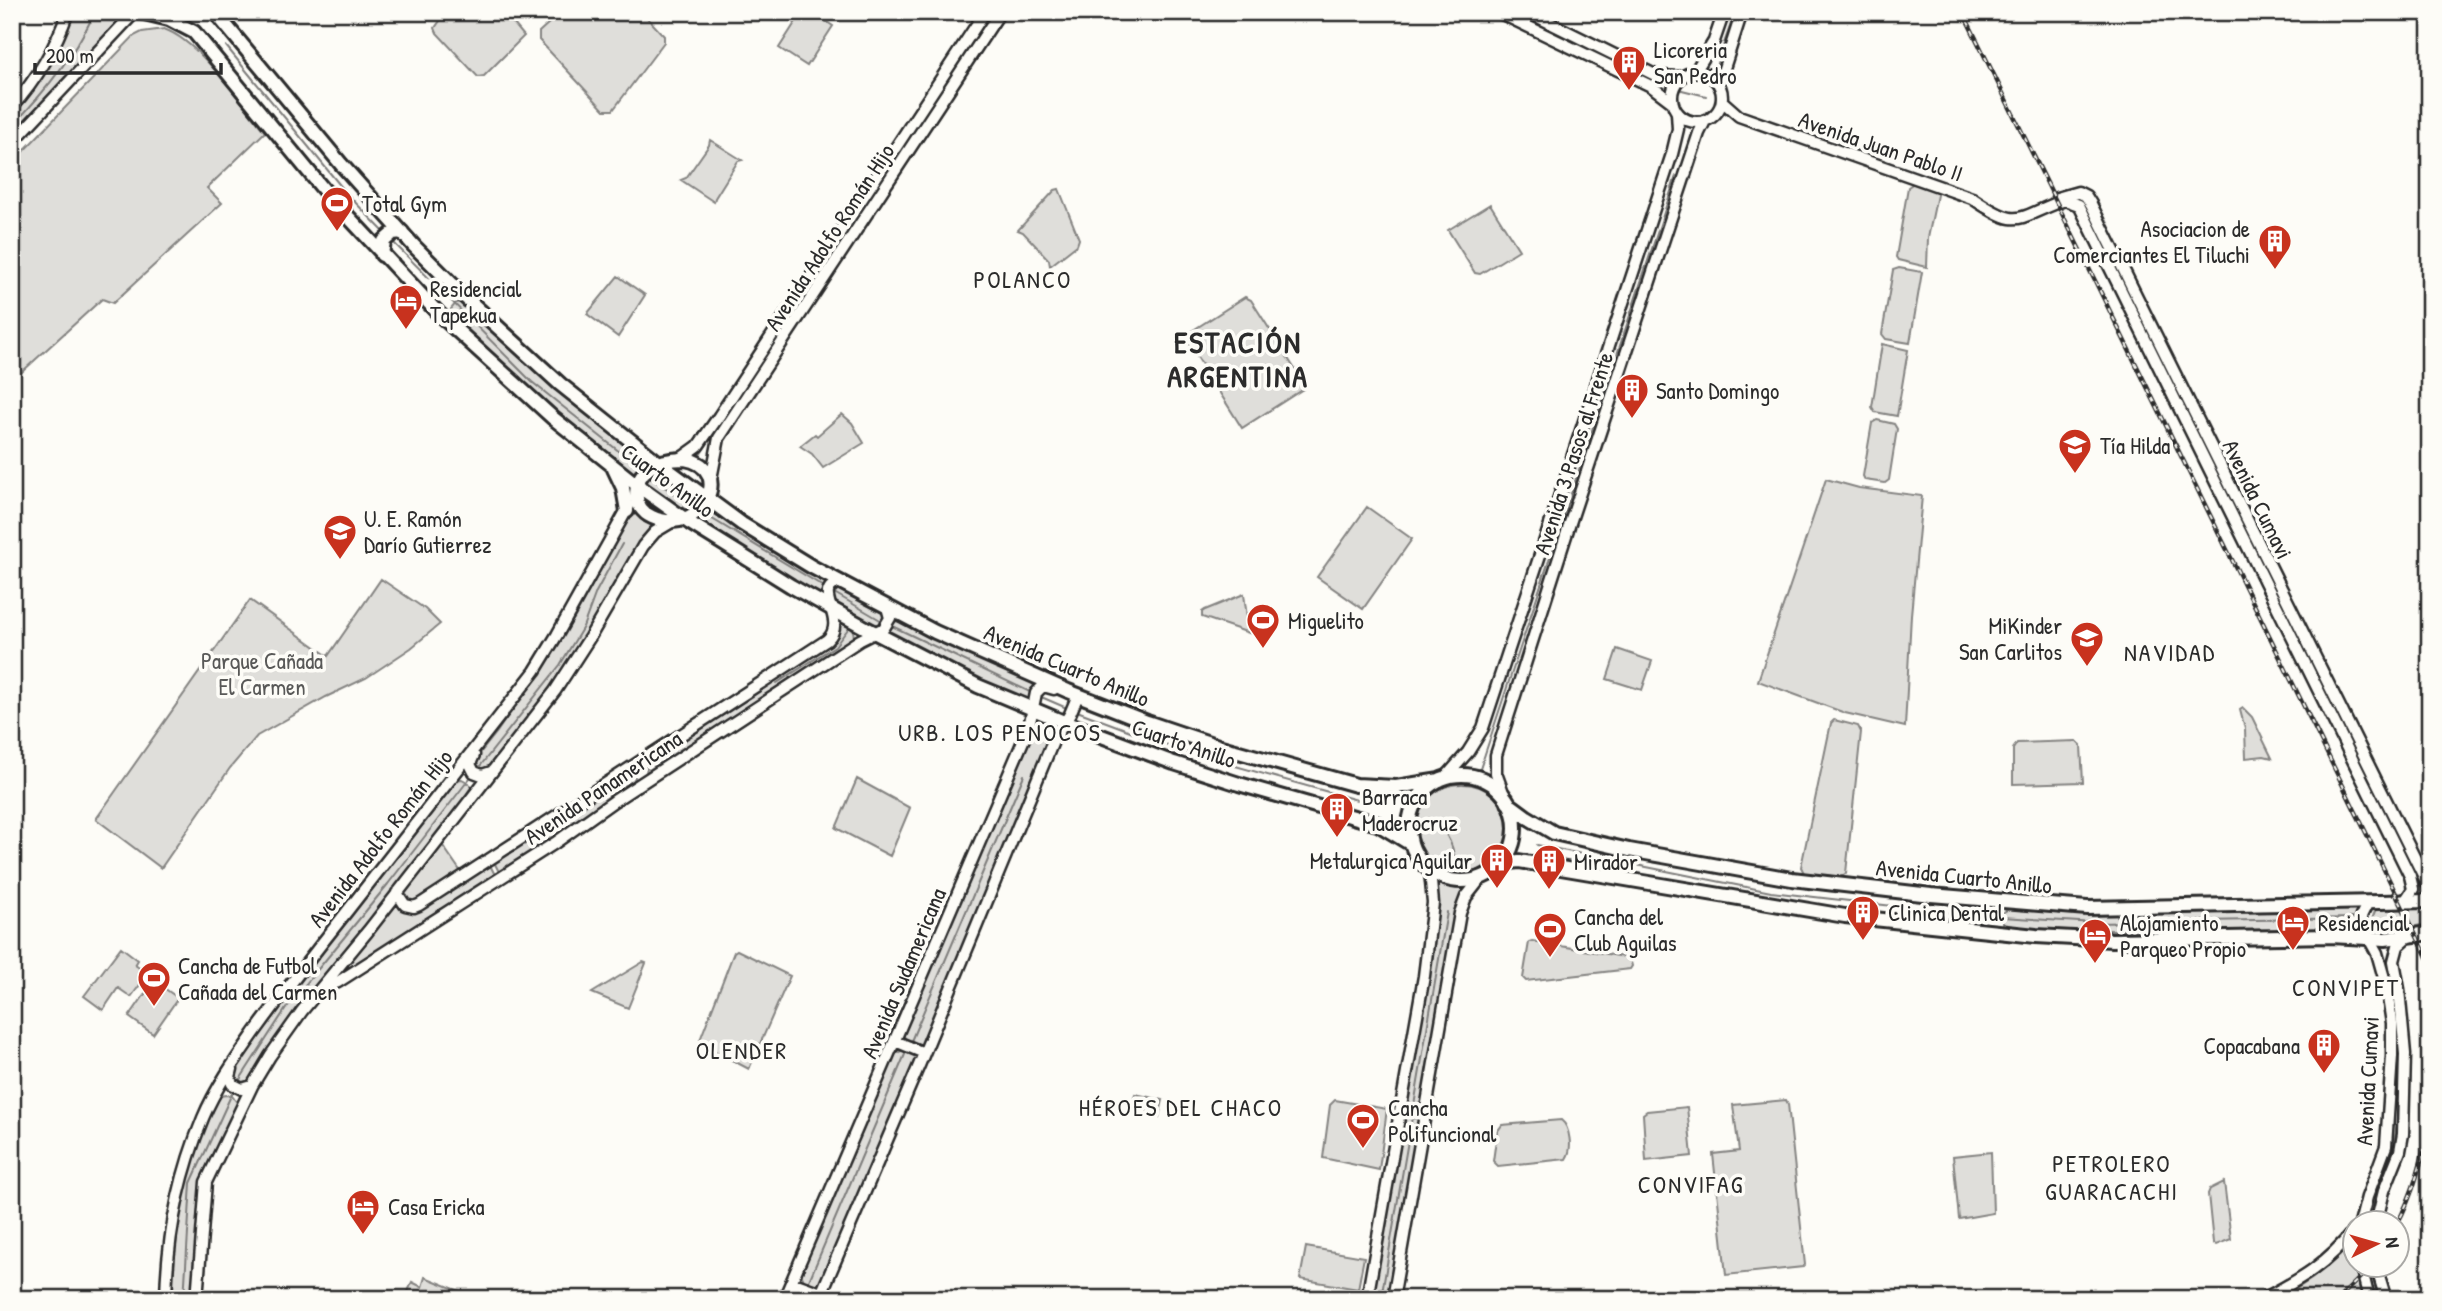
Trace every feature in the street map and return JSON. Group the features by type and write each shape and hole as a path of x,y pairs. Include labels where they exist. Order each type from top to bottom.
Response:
{"highway":[{"name":"Cuarto Anillo","path":"119,12 137,12 169,19 184,24 194,32 253,106 386,237 465,297 560,384 659,463 709,495"},
{"name":"Cuarto Anillo","path":"215,12 390,219 382,255 439,314 553,418 636,489 679,519 874,632 978,685 1036,698 1067,718 1174,763 1378,824 1411,844"},
{"path":"636,489 644,472 659,463 680,459 692,461 704,468 708,475 709,495 699,511 679,519"},
{"path":"612,466 623,488 627,512"},
{"path":"712,467 726,512"},
{"name":"Avenida Cuarto Anillo","path":"709,495 726,512 841,582 935,632 1074,696 1221,747 1356,785 1396,788 1443,779"},
{"path":"1462,775 1479,778 1494,786 1507,800 1514,817 1514,837 1510,851 1502,863 1481,878 1454,881 1430,871 1419,859 1411,844 1409,822 1413,807 1426,789 1443,779 1462,775"},
{"name":"Avenida Cuarto Anillo","path":"1507,800 1527,817 1554,833 1629,850 1792,879 1994,901 2087,908 2430,901"},
{"path":"1502,863 1528,862 1845,916 2036,936 2112,940 2331,936 2385,939 2430,933"}],"main road":[{"path":"12,107 34,82 54,49 68,12"},
{"path":"12,143 137,12"},
{"path":"984,34 987,12"},
{"name":"Avenida Adolfo Román Hijo","path":"680,459 698,446 987,12"},
{"name":"Avenida Adolfo Román Hijo","path":"709,495 719,438 1000,12"},
{"path":"1498,12 1651,86 1687,121 1709,120 1717,113 1722,101 1719,84 1742,12"},
{"path":"1528,12 1657,76 1681,77 1695,72 1709,75 1719,84"},
{"path":"1695,72 1714,41 1724,12"},
{"path":"1674,108 1672,91 1681,77"},
{"name":"Avenida Juan Pablo II","path":"1722,101 1739,116 1972,198 2012,219"},
{"name":"Avenida 3 Pasos al Frente","path":"1507,800 1496,773 1496,755 1561,521 1639,282 1678,129 1674,108"},
{"name":"Avenida Juan Pablo II","path":"1709,120 1739,116"},
{"name":"Avenida 3 Pasos al Frente","path":"1443,779 1468,752 1483,728 1561,521 1639,282 1709,120"},
{"name":"Avenida Cumavi","path":"2012,219 2057,198 2078,192 2088,199 2108,251 2261,561 2331,702 2430,889"},
{"path":"742,380 752,388"},
{"name":"Avenida Adolfo Román Hijo","path":"168,1299 168,1258 173,1215 187,1162 204,1116 242,1051 292,980 535,671 627,512 636,489"},
{"name":"Avenida Adolfo Román Hijo","path":"197,1299 206,1182 250,1087 284,1035 555,691 643,546 655,532 679,519"},
{"name":"Avenida Panamericana","path":"397,893 405,905 419,905 830,637 835,626 827,599 828,590 832,585 841,582"},
{"name":"Avenida Panamericana","path":"323,988 338,982 555,843 637,786 874,632 882,630 888,624 890,615 887,607"},
{"path":"791,1282 820,1296 1056,734 1067,718 1074,696 1044,686 1036,698"},
{"name":"Avenida Sudamericana","path":"784,1299 1029,727 1036,698"},
{"name":"Avenida Cumavi","path":"2331,702 2412,880 2412,892 2405,901"},
{"path":"490,772 479,775 474,772 471,760 494,729 497,719"},
{"path":"643,759 641,771 651,778"},
{"path":"629,768 639,774 637,786"},
{"path":"456,774 466,774 472,778 477,790"},
{"path":"2389,834 2396,835 2399,828"},
{"path":"1367,1299 1431,920 1433,895 1430,871"},
{"path":"1393,1296 1460,913 1466,897 1481,878"},
{"name":"Avenida Cumavi","path":"2364,1210 2386,1146 2392,1056 2390,1007 2379,959 2361,921 2368,902"},
{"name":"Avenida Cumavi","path":"2379,1210 2400,1151 2406,1094 2403,1017 2394,961 2398,946 2410,935"},
{"path":"895,1041 924,1053"},
{"path":"242,1051 231,1071 230,1080 237,1088 250,1087"},
{"path":"2390,1092 2399,1090 2406,1094"},
{"path":"218,1092 234,1092 241,1105"},
{"path":"2263,1299 2309,1275 2340,1246"},
{"path":"2365,1280 2369,1299"},
{"path":"2380,1280 2386,1299"}],"green space":[{"path":"78,12 94,12 122,20 12,137 12,112 46,68 70,17"},
{"path":"446,12 504,12 524,36 484,76 478,77 437,33 435,28"},
{"path":"561,12 642,12 664,36 664,42 613,110 604,110 539,40 539,32"},
{"path":"802,12 812,12 833,26 807,66 779,48"},
{"path":"164,29 191,46 205,59 265,132 207,188 222,203 113,303 102,299 12,381 12,163 134,36"},
{"path":"710,140 742,160 738,161 714,202 681,180 686,178"},
{"path":"1915,182 1938,190 1928,238 1927,267 1898,260 1896,257 1908,187"},
{"path":"1059,189 1079,239 1077,245 1050,266 1049,260 1018,230 1055,190"},
{"path":"1490,204 1519,250 1480,274 1475,273 1448,230"},
{"path":"1899,268 1922,272 1910,343 1886,339 1882,334 1893,270"},
{"path":"618,276 645,295 618,337 587,314"},
{"path":"1245,297 1251,300 1303,382 1303,389 1242,428 1184,336"},
{"path":"463,302 650,462 636,477 567,424 451,315 451,309 456,303"},
{"path":"1882,344 1908,350 1897,416 1875,412 1872,407"},
{"path":"842,414 852,423 864,443 823,468 812,454 800,446 815,434 817,436"},
{"path":"1877,420 1894,424 1897,429 1889,480 1885,483 1865,480 1863,476 1872,423"},
{"path":"659,470 699,499 697,505 682,513 644,486 647,478"},
{"path":"1826,479 1859,488 1922,496 1911,615 1905,727 1845,713 1758,681"},
{"path":"1367,507 1412,539 1363,609 1317,577"},
{"path":"633,508 644,522 657,527 642,540 569,663 485,774 478,774 476,758 497,732 575,617"},
{"path":"712,510 828,580 824,586 823,598 696,522 705,519"},
{"name":"Parque Cañada El Carmen","path":"381,579 425,609 440,624 411,648 366,678 257,736 230,768 161,868 96,819 250,600 328,656"},
{"path":"842,588 884,611 886,617 874,627 834,605 833,597 837,589"},
{"path":"1244,594 1249,633 1202,617 1205,610"},
{"path":"839,619 850,626 854,639 649,774 646,773 647,766 697,730 832,641 839,627"},
{"path":"898,621 1031,682 1035,687 1027,702 958,671 888,634 893,622"},
{"path":"1617,649 1652,661 1642,690 1607,679"},
{"path":"2243,708 2252,717 2272,758 2246,758 2245,729 2240,710"},
{"path":"1045,720 1051,722 1053,729 924,1046 919,1048 906,1042 903,1033 1035,725"},
{"path":"1834,720 1858,726 1861,732 1846,873 1841,877 1804,873 1801,867 1831,723"},
{"path":"2076,741 2081,746 2083,782 2013,784 2013,749 2017,743"},
{"path":"633,773 633,782 589,815 500,874 494,862"},
{"path":"462,779 471,787 464,798 466,801 248,1087 239,1087 232,1075 284,999 456,780"},
{"path":"857,779 910,808 890,856 836,828"},
{"path":"1462,784 1480,788 1495,798 1505,813 1509,831 1505,849 1495,864 1480,874 1462,878 1444,874 1429,864 1419,849 1415,831 1419,813 1429,798 1444,788"},
{"path":"441,843 461,872 415,902 406,901 402,893"},
{"path":"490,865 495,875 338,979 337,976 395,902 404,910 416,912"},
{"path":"1438,883 1456,888 1469,886 1458,904 1423,1104 1407,1103 1405,1098 1438,906"},
{"path":"2377,906 2430,906 2430,923 2394,931 2376,931 2372,919"},
{"path":"2359,908 2356,924 2359,930 2009,930 2002,922 2002,913 2009,909 2083,914"},
{"path":"1529,942 1630,958 1632,966 1630,969 1526,981 1523,978"},
{"path":"121,947 138,960 135,965 148,974 131,997 118,988 103,1010 84,996"},
{"path":"737,950 790,976 749,1069 701,1044 700,1040"},
{"path":"643,962 646,963 628,1008 592,993"},
{"name":"Cancha de Futbol Cañada del Carmen","path":"154,981 178,998 153,1034 129,1017"},
{"path":"903,1050 917,1056 918,1060 822,1283 814,1288 805,1283 802,1270 895,1054"},
{"path":"1135,1094 1163,1100 1159,1117 1131,1110"},
{"path":"219,1096 232,1096 238,1104 208,1171 195,1299 173,1299 179,1220 189,1169 197,1144"},
{"path":"1335,1100 1387,1109 1379,1170 1323,1158 1330,1105"},
{"path":"1786,1100 1805,1265 1726,1275 1713,1154 1739,1151 1733,1105"},
{"path":"1687,1107 1692,1156 1646,1161 1643,1114 1647,1111"},
{"path":"1406,1117 1420,1119 1390,1299 1371,1299 1401,1121"},
{"path":"1561,1120 1570,1138 1566,1159 1498,1166 1493,1161 1497,1132 1502,1125"},
{"path":"1991,1152 1993,1213 1959,1219 1953,1156"},
{"path":"2224,1182 2231,1239 2216,1245 2213,1243 2208,1194 2210,1189"},
{"path":"1306,1247 1364,1257 1358,1289 1300,1279"},
{"path":"2340,1255 2340,1280 2358,1280 2362,1299 2281,1299 2313,1278"},
{"path":"425,1277 472,1296 471,1299 405,1299 412,1282 422,1287"}],"waterway":[{"path":"12,126 58,73 95,12"},
{"path":"1514,12 1599,54"},
{"path":"1716,66 1735,12"},
{"path":"226,46 348,195 386,234"},
{"path":"1608,59 1663,84"},
{"path":"1678,89 1706,96"},
{"path":"1480,769 1676,176"},
{"path":"392,241 532,382 640,468"},
{"path":"698,458 739,395"},
{"path":"649,476 693,507"},
{"path":"676,498 681,490"},
{"path":"704,514 826,588"},
{"path":"477,770 560,665 583,627 596,592 622,544"},
{"path":"836,594 882,621"},
{"path":"892,626 1030,692"},
{"path":"777,683 835,646 848,629"},
{"path":"1039,696 1069,709"},
{"path":"1077,711 1189,753 1357,800"},
{"path":"239,1081 287,1007 388,884 473,774"},
{"path":"911,1041 1024,775"},
{"path":"1428,818 1447,836 1455,862"},
{"path":"1537,845 1771,892 1971,915 2095,923 2355,918"},
{"path":"1381,1299 1447,912"},
{"path":"2374,922 2401,920"},
{"path":"808,1283 906,1052"},
{"path":"184,1299 191,1183 234,1089"},
{"path":"2372,1210 2392,1154 2399,1092"},
{"path":"2373,1280 2378,1299"},
{"path":"802,1299 804,1293"}],"railway":[{"path":"1963,12 2430,963"},
{"path":"2404,1210 2417,1175 2430,1121"},
{"path":"2338,1299 2358,1280"}],"place":[{"name":"Licoreria San Pedro","path":"1629,92"},
{"name":"Total Gym","path":"337,233"},
{"name":"Asociacion de Comerciantes El Tiluchi","path":"2275,271"},
{"name":"Residencial Tapekua","path":"406,331"},
{"name":"Santo Domingo","path":"1632,420"},
{"name":"Tía Hilda","path":"2075,475"},
{"name":"U. E. Ramón Darío Gutierrez","path":"340,561"},
{"name":"Miguelito","path":"1263,650"},
{"name":"MiKinder San Carlitos","path":"2087,668"},
{"name":"Barraca Maderocruz","path":"1337,839"},
{"name":"Metalurgica Aguilar","path":"1497,890"},
{"name":"Mirador","path":"1549,891"},
{"name":"Clinica Dental","path":"1863,942"},
{"name":"Residencial","path":"2293,952"},
{"name":"Cancha del Club Aguilas","path":"1550,959"},
{"name":"Alojamiento Parqueo Propio","path":"2095,965"},
{"name":"Cancha de Futbol Cañada del Carmen","path":"154,1008"},
{"name":"Copacabana","path":"2324,1075"},
{"name":"Cancha Polifuncional","path":"1363,1150"},
{"name":"Casa Ericka","path":"363,1236"}],"district":[{"name":"POLANCO","path":"1023,279"},
{"name":"ESTACIÓN ARGENTINA","path":"1238,359"},
{"name":"NAVIDAD","path":"2170,652"},
{"name":"URB. LOS PENOCOS","path":"1000,732"},
{"name":"CONVIPET","path":"2346,987"},
{"name":"OLENDER","path":"742,1050"},
{"name":"HÉROES DEL CHACO","path":"1181,1107"},
{"name":"PETROLERO GUARACACHI","path":"2112,1177"},
{"name":"CONVIFAG","path":"1691,1184"}]}
